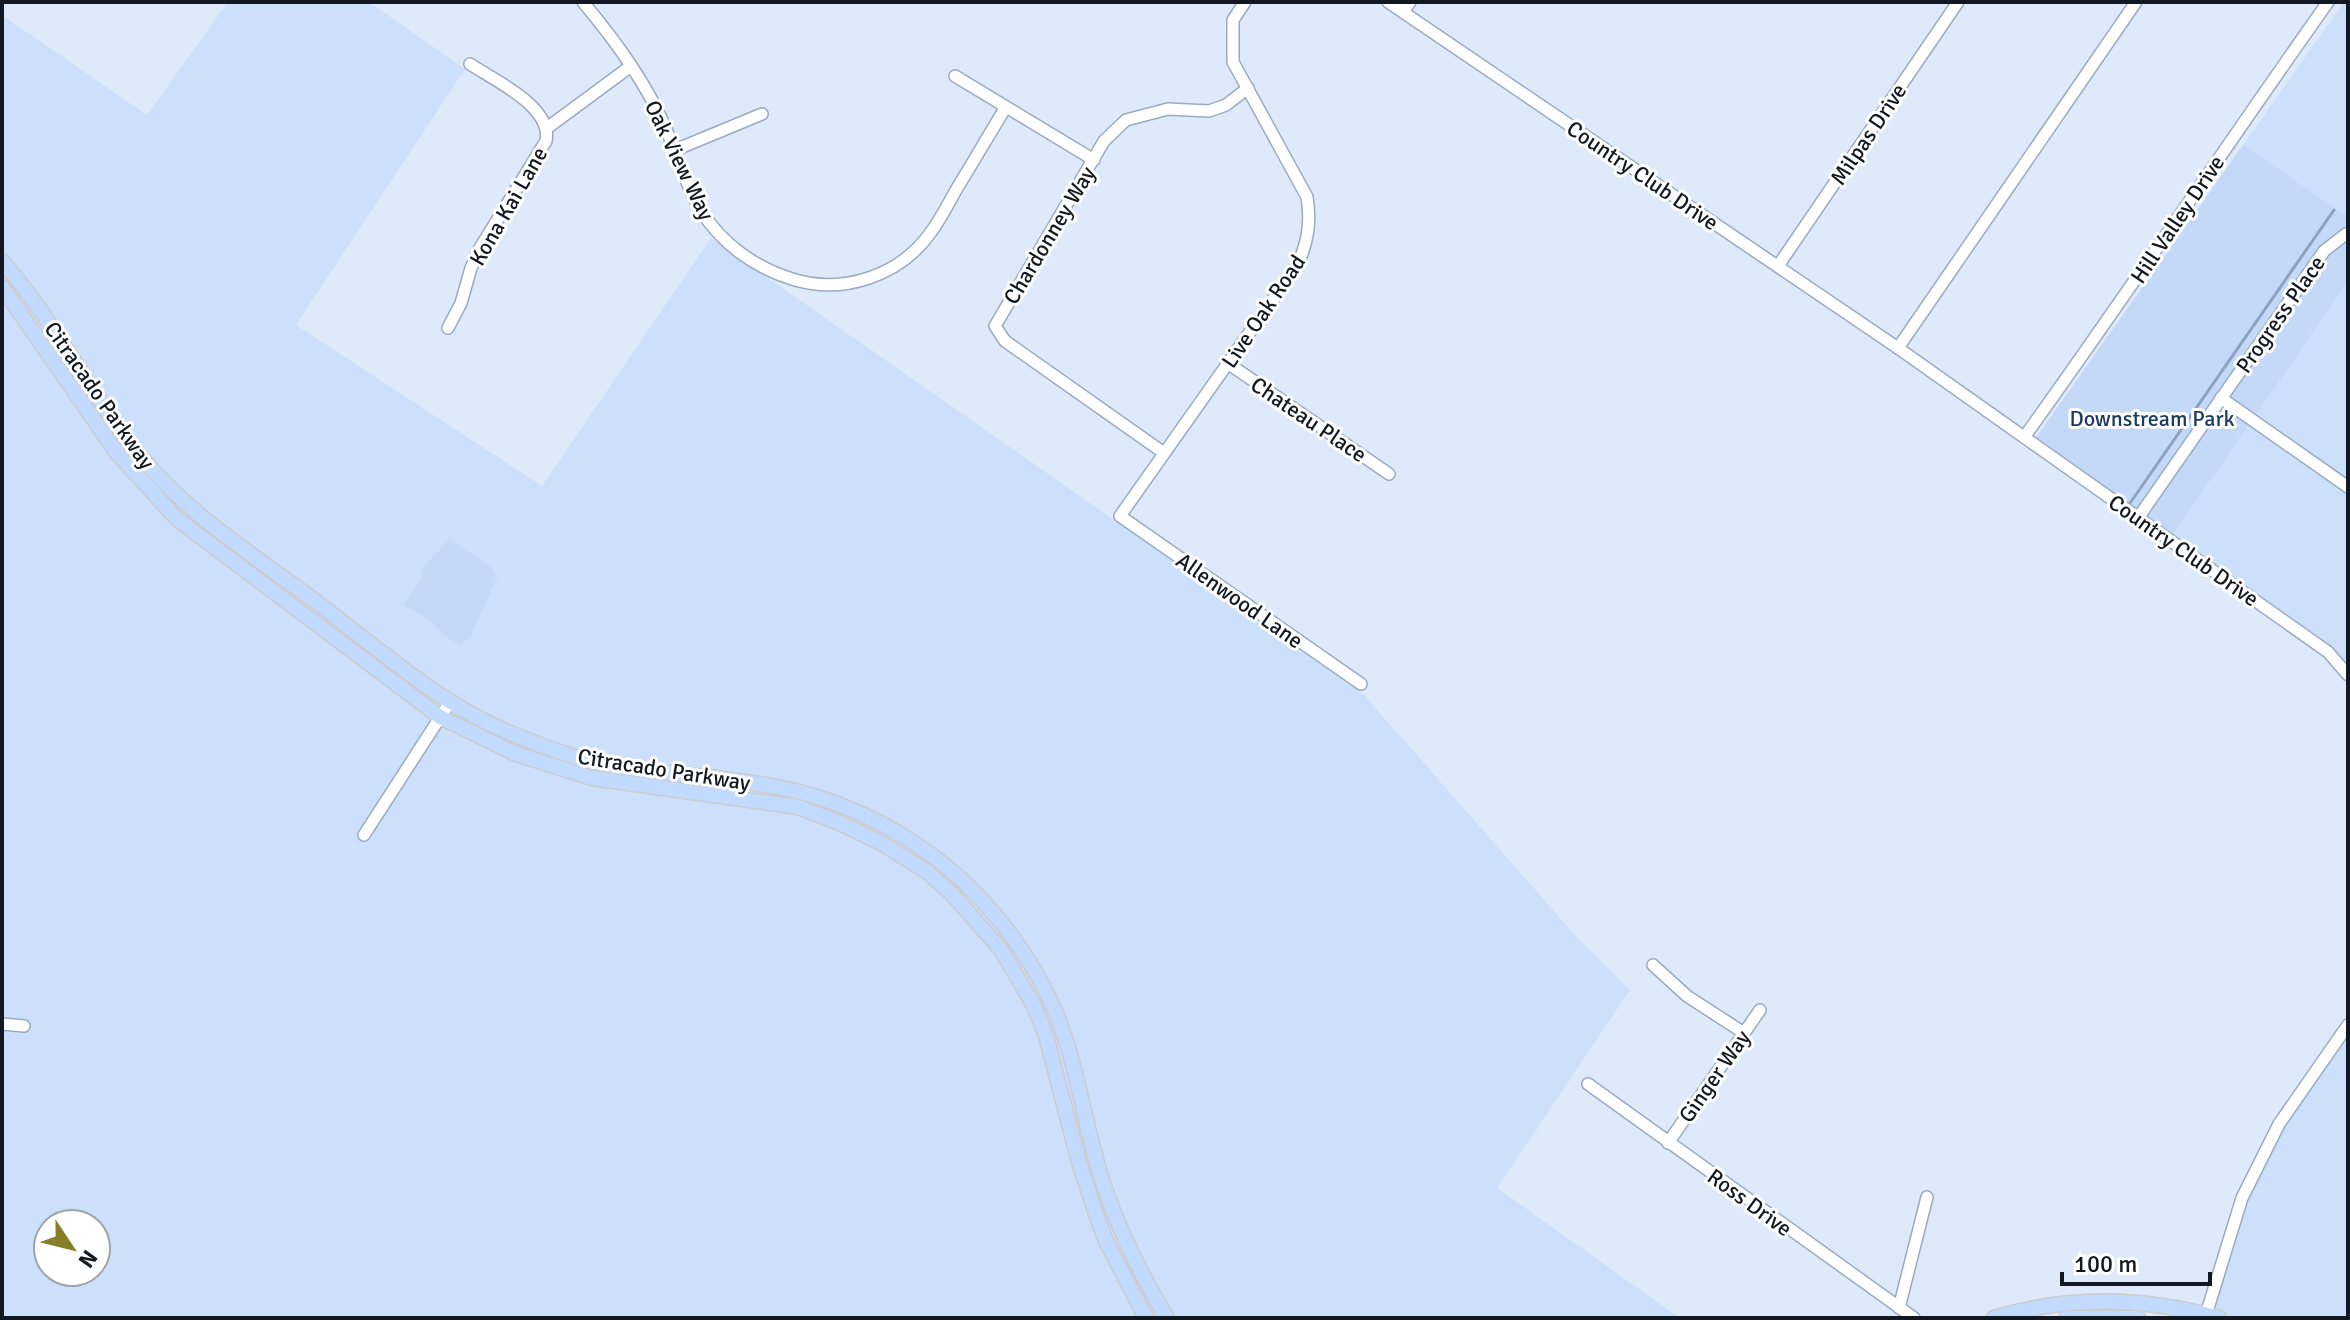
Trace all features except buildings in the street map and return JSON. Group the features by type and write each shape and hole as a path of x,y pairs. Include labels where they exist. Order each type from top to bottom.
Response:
{"main road":[{"name":"Citracado Parkway","path":"2,261 52,327 137,452 176,494 215,527 450,702 473,716 536,744 580,758 634,769 778,787 834,802 884,824 957,875 1012,936 1055,1010 1104,1185 1132,1254 1167,1318"},
{"name":"Citracado Parkway","path":"2,287 117,453 177,519 440,717 516,754 592,778 798,807 881,843 935,879 975,918 1002,951 1030,999 1046,1036 1079,1162 1097,1217 1146,1318"},
{"path":"38,337 52,327"},
{"path":"1994,1318 2046,1305 2112,1300 2178,1307 2210,1317"},
{"path":"2066,1318 2138,1318"}],"street":[{"name":"Oak View Way","path":"583,2 617,43 631,66 668,133 699,208 714,230 739,253 779,275 810,285 841,285 871,279 913,252 931,232 1006,107"},
{"name":"Live Oak Road","path":"1120,516 1229,364 1298,264 1305,248 1310,215 1307,197 1233,62 1233,20 1245,2"},
{"name":"Country Club Drive","path":"1388,2 1407,7 2025,436 2328,652 2348,675"},
{"name":"Milpas Drive","path":"1778,266 1958,2"},
{"path":"1898,348 2136,2"},
{"name":"Hill Valley Drive","path":"2025,436 2125,297 2205,176 2328,2"},
{"name":"Kona Kai Lane","path":"448,328 461,303 480,248 546,141 547,128 539,111 470,64"},
{"name":"Kona Kai Lane","path":"547,128 631,66"},
{"path":"955,76 1094,160"},
{"name":"Chardonney Way","path":"1164,453 1005,341 995,326 1104,141 1126,120 1168,109 1209,111 1226,105 1248,88"},
{"path":"675,150 762,114"},
{"name":"Progress Place","path":"2138,518 2324,251 2346,234"},
{"name":"Chateau Place","path":"1229,364 1389,474"},
{"path":"2221,398 2348,487"},
{"name":"Allenwood Lane","path":"1120,516 1361,684"},
{"path":"364,835 450,702"},
{"path":"1653,965 1687,996 1744,1033"},
{"name":"Ginger Way","path":"1668,1143 1760,1010"},
{"path":"2,1024 24,1026"},
{"path":"2210,1317 2242,1198 2279,1124 2348,1025"},
{"name":"Ross Drive","path":"1588,1084 1914,1318"},
{"path":"1899,1308 1927,1197"}],"shaded area":[{"path":"228,2 369,2 465,69 296,325 542,486 711,238 1364,695 1576,936 1630,990 1497,1188 1680,1318 2,1318 2,15 147,115"},
{"path":"2344,2 2348,2 2348,673 2033,443"},
{"path":"2348,1025 2348,1318 2203,1318 2224,1244 2283,1125"}],"green space":[{"name":"Downstream Park","path":"2243,145 2348,217 2348,282 2169,540 2033,442"},
{"path":"449,539 491,567 497,578 470,637 459,645 427,618 403,605 424,576 421,570"}],"waterway":[{"path":"2128,506 2334,210"}]}
